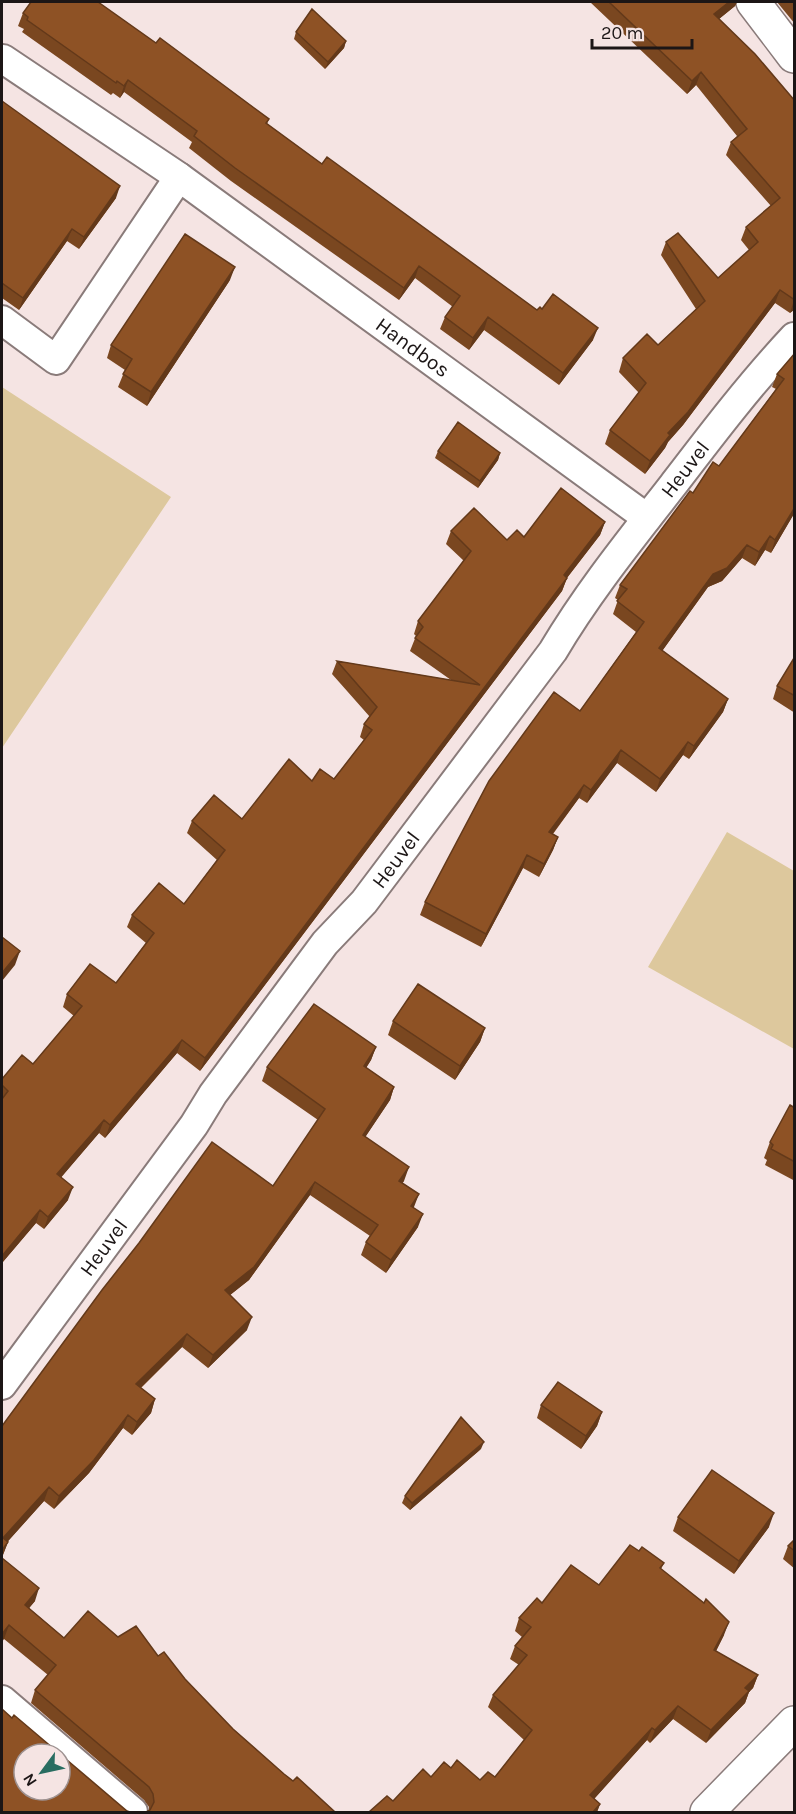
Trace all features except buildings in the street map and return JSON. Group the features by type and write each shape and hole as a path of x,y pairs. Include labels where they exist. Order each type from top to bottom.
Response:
{"main road":[{"path":"753,2 795,56"},
{"path":"707,1812 795,1723"}],"street":[{"name":"Handbos","path":"3,58 179,177 646,518"},
{"path":"2,320 56,360 179,177"},
{"name":"Heuvel","path":"2,1385 325,943 371,892 553,651 578,609 646,518 758,376 795,337"},
{"path":"2,1700 133,1812"}],"shaded area":[{"path":"2,387 171,497 2,748"},
{"path":"727,832 794,871 794,1049 648,967"}]}
